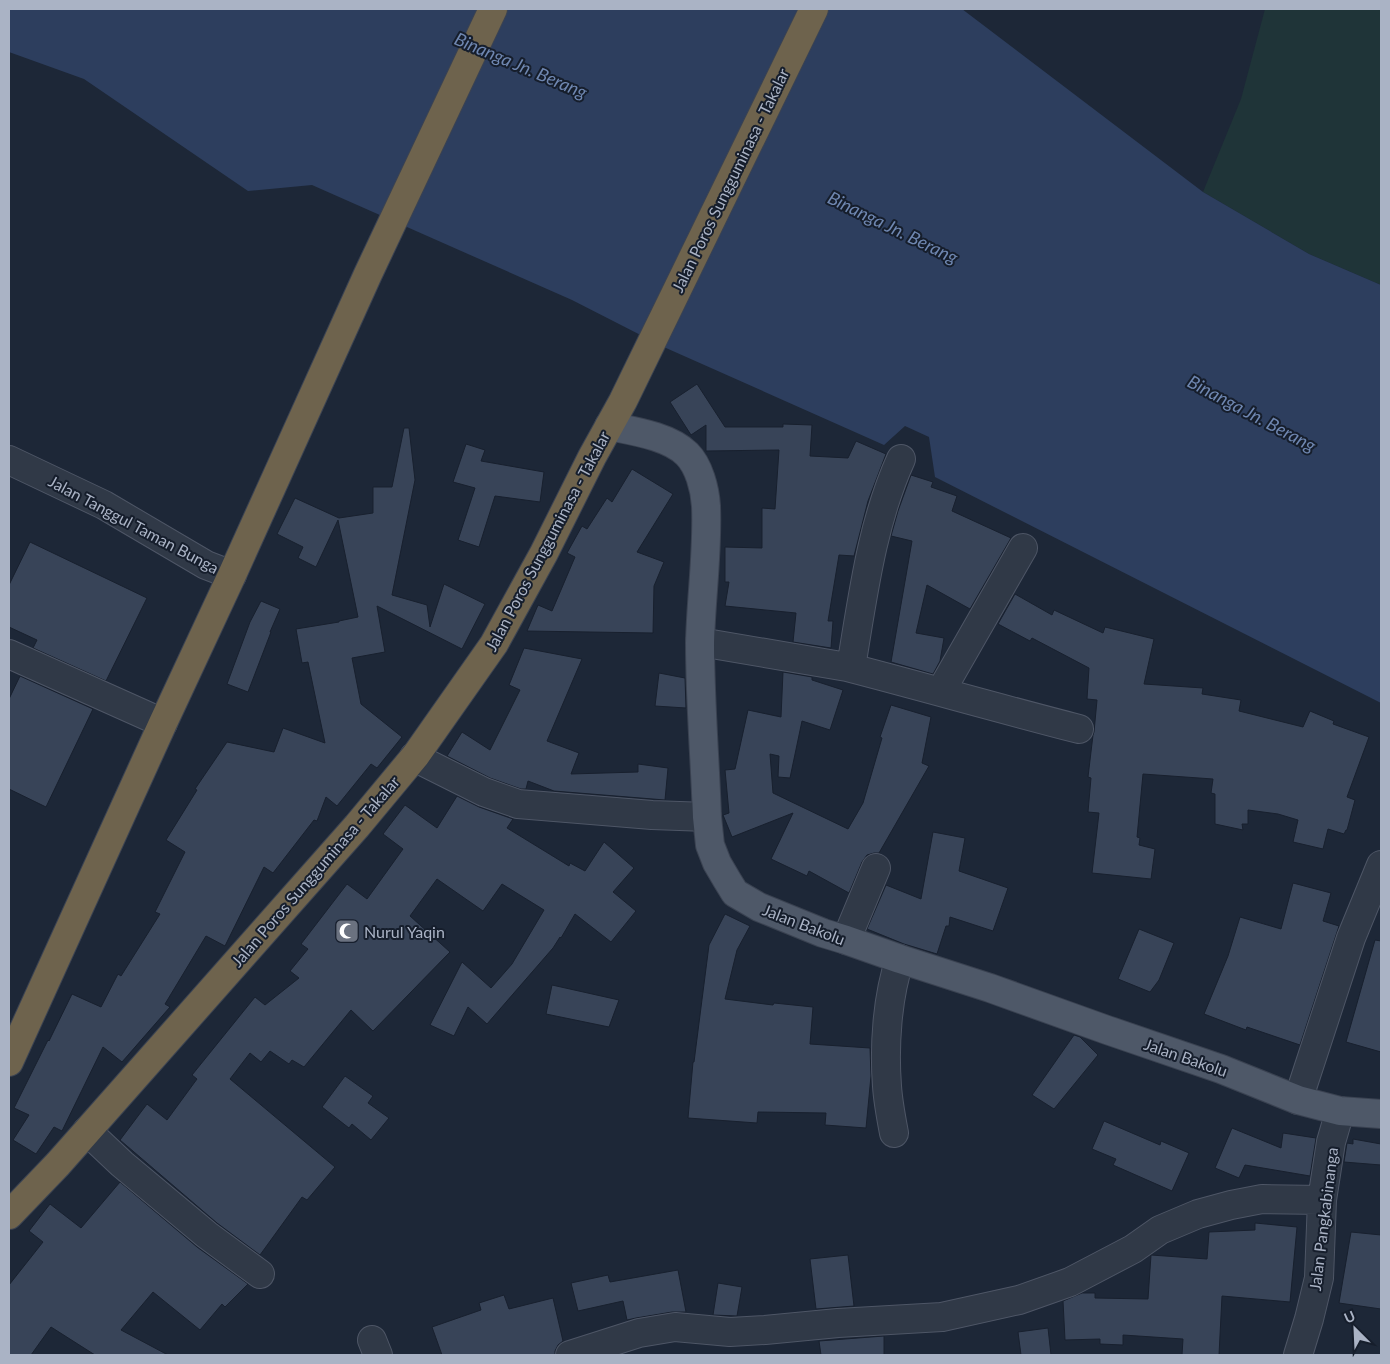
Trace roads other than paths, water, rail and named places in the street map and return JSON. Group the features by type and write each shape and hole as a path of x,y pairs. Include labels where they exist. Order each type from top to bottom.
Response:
{"highway":[{"path":"9,1062 368,274 493,9"},
{"name":"Jalan Poros Sungguminasa - Takalar","path":"12,1208 87,1131 357,826 414,757 494,644 623,401 814,9"}],"main road":[{"name":"Jalan Bakolu","path":"609,426 649,435 673,444 687,454 696,466 703,485 706,505 706,543 700,642 696,817 717,862 735,893 759,907 823,933 846,940 896,971 990,988 1221,1069 1298,1100 1336,1127 1381,1114"}],"street":[{"path":"847,666 853,656 876,532 891,482 901,459"},
{"name":"Jalan Tanggul Taman Bunga","path":"9,460 104,505 206,565 232,575"},
{"path":"941,691 1023,548"},
{"path":"700,642 847,666 1079,729"},
{"path":"9,654 163,724"},
{"path":"414,757 484,792 518,804 652,816 696,817"},
{"path":"1298,1100 1351,938 1381,865"},
{"path":"846,940 876,868"},
{"path":"894,1132 887,1088 886,1057 896,971"},
{"name":"Jalan Pangkabinanga","path":"1298,1355 1309,1320 1318,1278 1322,1200 1336,1127"},
{"path":"87,1131 122,1164 207,1235 260,1274"},
{"path":"570,1355 639,1333 675,1327 730,1332 942,1317 1019,1300 1070,1282 1133,1249 1160,1230 1198,1214 1262,1199 1322,1200"}],"water":[{"name":"Binanga Jn. Berang","path":"9,9 962,9 1203,192 1309,254 1381,285 1381,703 935,477 929,437 905,426 884,445 666,348 572,300 312,185 248,191 84,79 9,52"}],"place":[{"name":"Nurul Yaqin","path":"347,931"}]}
